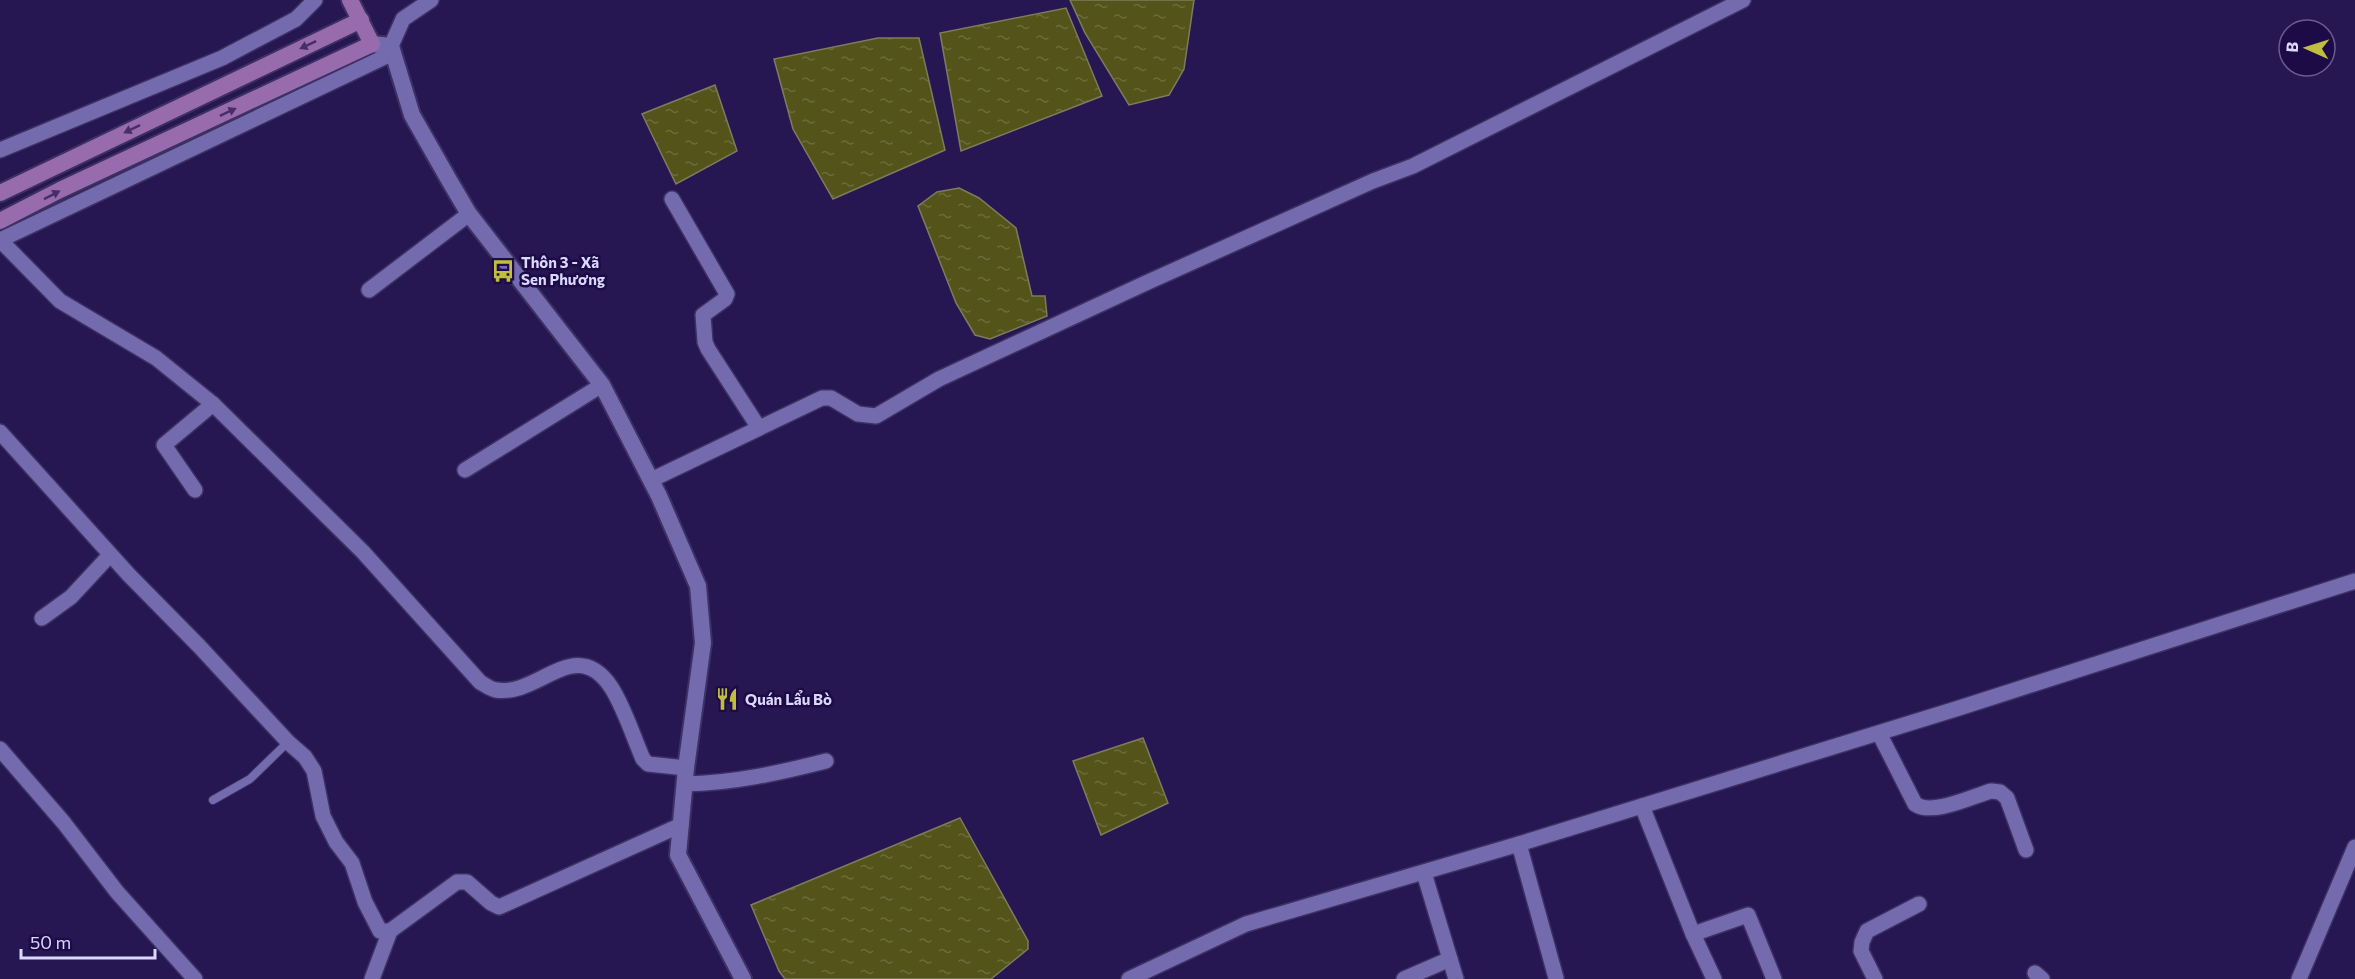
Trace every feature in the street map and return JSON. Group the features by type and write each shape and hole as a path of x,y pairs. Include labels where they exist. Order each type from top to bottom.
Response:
{"main road":[{"path":"0,222 60,190 372,44 350,0"},
{"path":"0,193 361,20"}],"street":[{"path":"0,150 222,58 296,19 315,0"},
{"path":"431,0 403,19 392,50 412,115 469,214 602,386 651,480 698,586 703,643 678,855 743,979"},
{"path":"651,480 814,400 828,396 858,414 876,416 939,379 1148,282 1373,181 1413,166 1743,0"},
{"path":"372,44 392,50"},
{"path":"392,50 0,240 60,301 156,358 213,404 363,552 480,682 494,690 511,690 573,665 585,664 596,671 610,687 643,759 648,764 716,783 765,777 826,761"},
{"path":"672,200 728,294 725,299 703,315 705,342 759,428"},
{"path":"369,290 469,214"},
{"path":"465,470 602,386"},
{"path":"195,490 165,445 213,404"},
{"path":"0,432 110,555 288,742 305,757 314,771 323,816 336,842 352,863 365,902 375,923 380,931 390,931"},
{"path":"42,618 71,597 110,555"},
{"path":"1129,979 1152,974 1246,924 1424,873 1879,733 2355,581"},
{"path":"1879,733 1915,804 1922,809 1933,809 1991,791 2000,792 2007,798 2026,850"},
{"path":"0,749 64,823 117,892 195,979"},
{"path":"1642,806 1693,934 1714,979"},
{"path":"372,979 390,931 457,882 467,882 499,907 681,825"},
{"path":"1518,844 1556,978"},
{"path":"2299,979 2355,847"},
{"path":"1424,873 1456,979"},
{"path":"1875,979 1861,951 1867,931 1919,904"},
{"path":"1693,934 1748,915 1774,979"},
{"path":"1404,979 1450,959"}],"lane":[{"path":"213,800 250,779 288,742"}],"water":[{"path":"1070,0 1194,0 1184,69 1169,95 1129,105 1085,33"},
{"path":"1066,8 1102,96 961,151 940,33"},
{"path":"878,38 919,38 945,150 833,199 793,129 774,59"},
{"path":"715,85 737,151 676,184 642,114"},
{"path":"959,188 979,198 1016,228 1032,296 1045,296 1047,316 990,339 975,335 956,303 918,206 937,192"},
{"path":"1143,738 1168,803 1101,835 1073,761"},
{"path":"960,818 1028,941 1028,949 991,979 785,979 779,971 751,905"}],"place":[{"name":"Thôn 3 - Xã Sen Phương","path":"503,271"},
{"name":"Quán Lẩu Bò","path":"727,699"}]}
